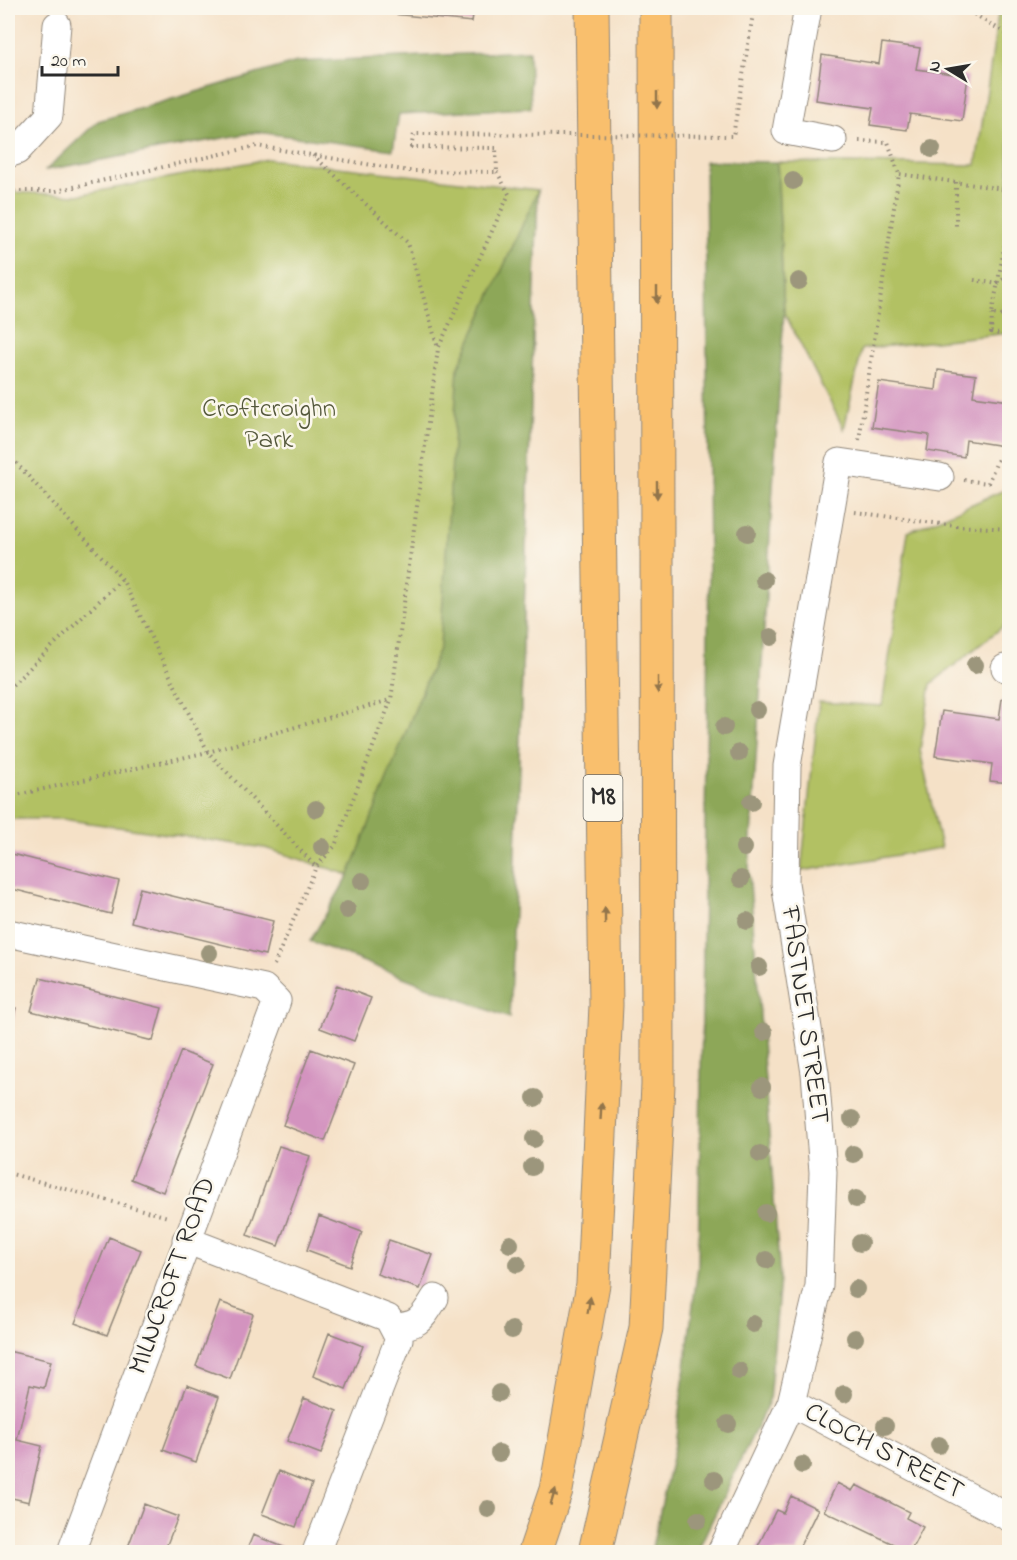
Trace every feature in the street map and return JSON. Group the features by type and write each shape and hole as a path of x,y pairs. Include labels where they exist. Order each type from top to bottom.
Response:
{"highway":[{"name":"M8","path":"595,1552 646,1328 658,1085 657,8"},
{"name":"M8","path":"535,1552 556,1490 593,1284 606,1005 591,17"}],"street":[{"path":"808,8 786,131 833,140"},
{"path":"8,154 17,151 49,116 57,25"},
{"path":"847,463 940,477"},
{"name":"FASTNET STREET","path":"721,1552 791,1403 819,1286 823,1172 815,1073 786,883 788,766 831,509 847,463"},
{"path":"8,933 271,994"},
{"name":"MILNCROFT ROAD","path":"71,1552 189,1232 271,994"},
{"path":"189,1232 388,1318 399,1339 316,1552"},
{"path":"393,1327 411,1326 420,1320 435,1298"},
{"name":"CLOCH STREET","path":"791,1403 1010,1518"}],"path":[{"path":"271,994 316,867 335,846 391,700 438,349 509,194 497,172 496,148 411,147 414,134 733,136 754,8"},
{"path":"964,8 1010,36"},
{"path":"833,140 888,142 899,174 847,463"},
{"path":"8,191 56,191 257,146 409,171 497,172"},
{"path":"313,155 408,243 438,349"},
{"path":"899,174 1010,190"},
{"path":"956,182 956,230"},
{"path":"1010,216 992,314 991,332 1010,337"},
{"path":"974,280 997,284 1010,274"},
{"path":"992,314 1010,317"},
{"path":"8,454 122,579 208,752 316,867"},
{"path":"940,477 988,483 998,459 1010,459"},
{"path":"831,509 955,526 1010,529"},
{"path":"8,689 122,579"},
{"path":"8,797 208,752 391,700"},
{"path":"1004,796 1010,797"},
{"path":"8,1173 189,1232"}],"green space":[{"path":"999,8 1009,8 1009,333 862,349 844,429 784,312 777,162 976,165"},
{"path":"529,51 531,108 399,114 393,150 257,132 46,170 98,121 297,62"},
{"name":"Croftcroighn Park","path":"268,159 538,190 514,913 349,875 265,848 62,819 8,819 8,192 78,195"},
{"path":"705,161 777,162 784,312 749,870 780,1278 769,1401 697,1552 651,1552 675,1444 698,1266 709,570"},
{"path":"538,190 509,1018 310,941 349,875 440,646 458,368"},
{"path":"1009,488 1009,626 1005,625 931,684 920,750 941,848 801,871 819,702 882,706 908,532"}],"building":[{"path":"332,8 474,8 472,22"},
{"path":"882,43 920,48 916,69 968,76 962,121 910,114 907,130 870,125 873,108 816,100 822,55 879,64"},
{"path":"938,370 976,375 973,396 1010,401 1010,447 966,440 964,457 927,451 929,435 872,427 879,382 936,390"},
{"path":"1002,699 1010,700 1010,783 990,781 992,764 935,756 942,711 999,719"},
{"path":"8,853 119,881 111,914 8,888"},
{"path":"140,888 273,921 265,955 131,922"},
{"path":"40,978 162,1008 153,1041 31,1011"},
{"path":"337,985 371,998 354,1041 320,1028"},
{"path":"8,1006 16,1008 8,1040"},
{"path":"311,1049 354,1065 325,1141 283,1125"},
{"path":"181,1051 213,1064 163,1192 131,1179"},
{"path":"279,1146 310,1156 278,1246 247,1235"},
{"path":"319,1216 362,1232 350,1266 307,1250"},
{"path":"109,1237 141,1250 107,1335 75,1323"},
{"path":"389,1240 433,1255 420,1289 377,1274"},
{"path":"220,1302 253,1314 230,1379 196,1366"},
{"path":"329,1333 363,1346 346,1389 313,1376"},
{"path":"8,1351 51,1361 44,1388 30,1385 17,1440 42,1446 29,1502 8,1497"},
{"path":"187,1385 219,1397 196,1462 163,1450"},
{"path":"304,1398 337,1411 321,1454 287,1441"},
{"path":"279,1471 312,1484 296,1527 262,1514"},
{"path":"837,1483 852,1491 856,1485 909,1512 906,1518 923,1527 910,1552 824,1511"},
{"path":"791,1496 818,1509 797,1552 755,1552 776,1510 783,1513"},
{"path":"144,1504 178,1517 164,1552 143,1552 128,1547"},
{"path":"253,1535 286,1548 285,1552 246,1552"}]}
